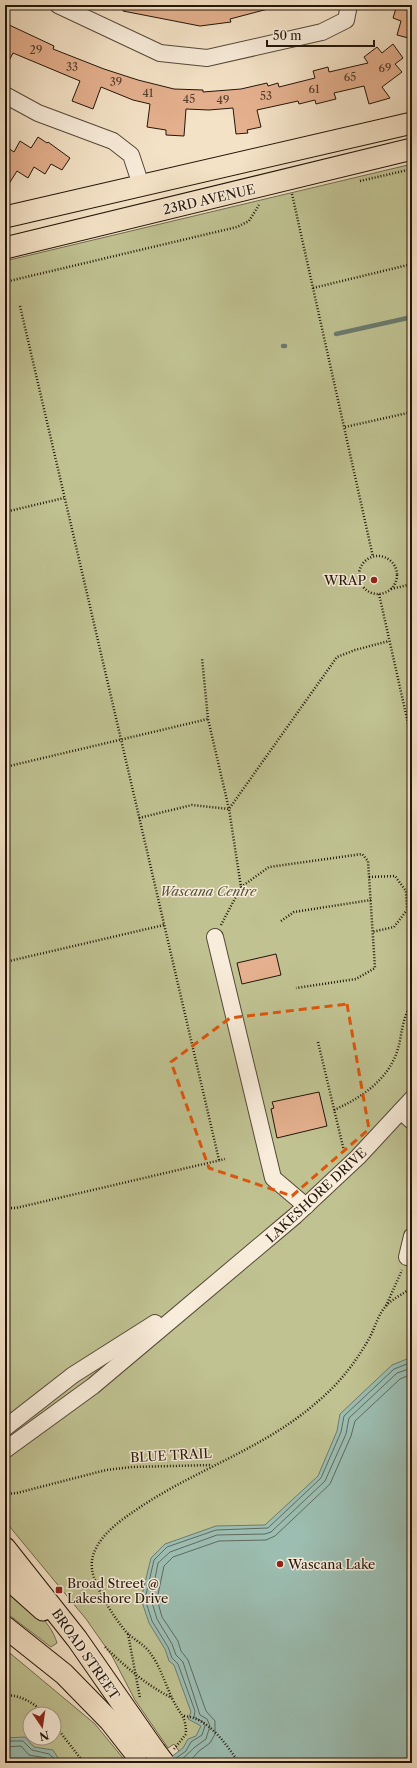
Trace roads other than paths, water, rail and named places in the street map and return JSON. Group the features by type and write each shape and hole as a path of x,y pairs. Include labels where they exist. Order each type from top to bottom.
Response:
{"main road":[{"path":"5,216 412,123"},
{"name":"23RD AVENUE","path":"5,248 412,149"},
{"name":"BROAD STREET","path":"5,1548 77,1639 134,1723 155,1758"},
{"path":"5,1576 77,1639"},
{"name":"BROAD STREET","path":"5,1627 64,1674 110,1721 155,1758"}],"street":[{"path":"58,5 160,53 207,58 322,32 346,20 349,5"},
{"path":"5,95 38,113 113,140 131,155 141,185"},
{"path":"215,937 273,1178 306,1206"},
{"name":"LAKESHORE DRIVE","path":"5,1450 94,1386 306,1206 406,1116 412,1100"},
{"path":"407,1257 412,1236"},
{"name":"LAKESHORE DRIVE","path":"5,1428 74,1375 214,1285"}],"water":[{"name":"Wascana Lake","path":"412,1357 412,1763 163,1763 183,1748 188,1739 196,1736 201,1726 188,1719 191,1712 174,1665 169,1661 165,1649 149,1623 141,1599 151,1558 165,1544 216,1526 265,1525 318,1476 337,1431 340,1414 392,1365"},
{"path":"22,1737 22,1746 33,1746 53,1750 58,1758 71,1763 5,1763 5,1738"}],"waterway":[{"path":"336,334 412,317"}],"place":[{"name":"WRAP","path":"374,580"},
{"name":"Wascana Lake","path":"280,1564"},
{"name":"Broad Street @ Lakeshore Drive","path":"59,1590"}],"park label":[{"name":"Wascana Centre","path":"208,891"}]}
